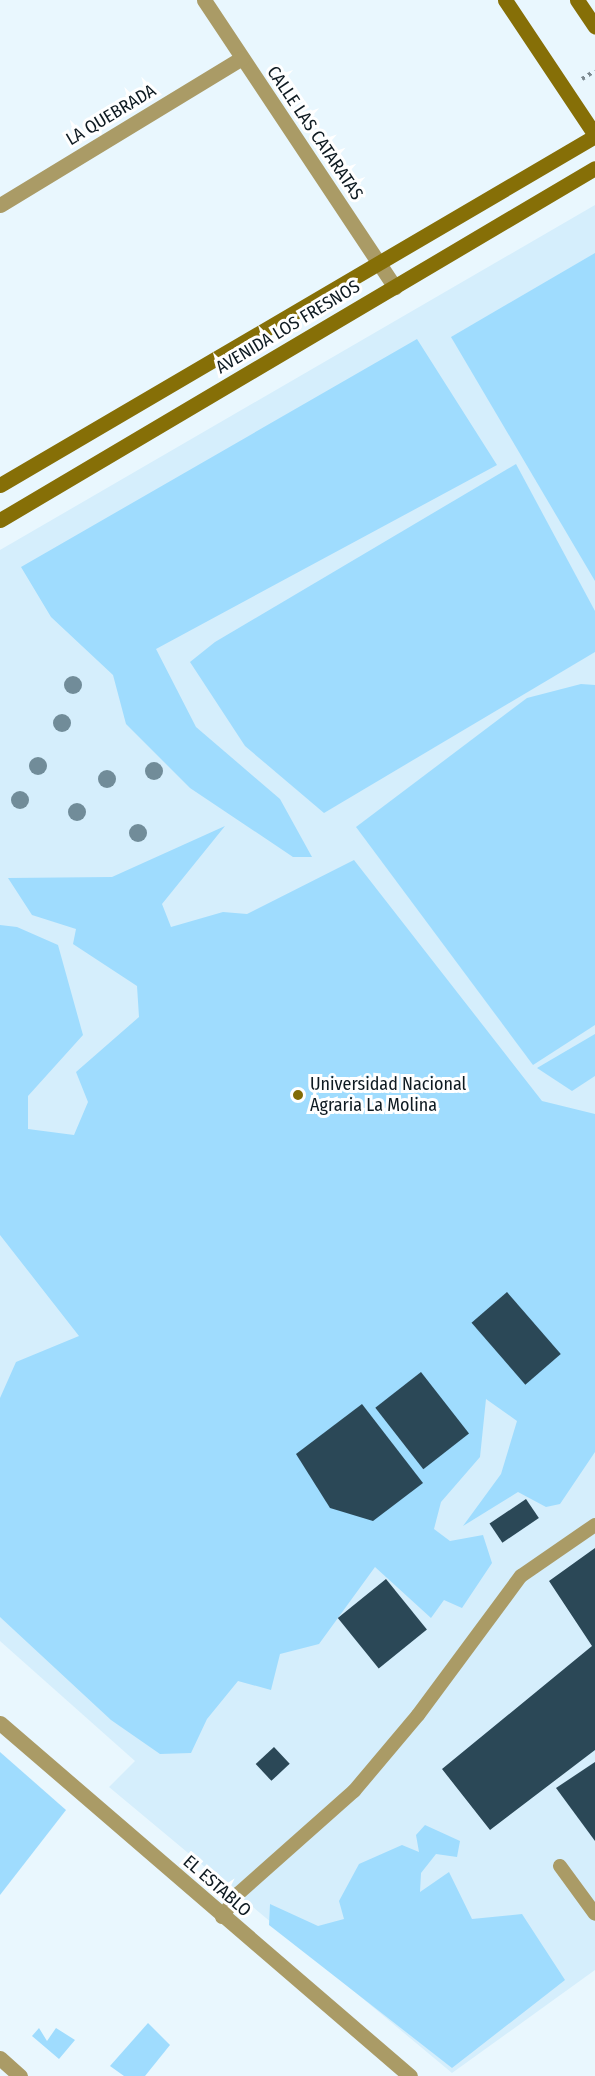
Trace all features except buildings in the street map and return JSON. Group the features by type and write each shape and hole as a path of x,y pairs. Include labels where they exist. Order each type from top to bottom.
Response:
{"main road":[{"path":"505,0 595,135"},
{"path":"577,0 595,27"},
{"name":"AVENIDA LOS FRESNOS","path":"0,485 595,135"},
{"name":"AVENIDA LOS FRESNOS","path":"0,520 595,168"}],"street":[{"name":"CALLE LAS CATARATAS","path":"204,0 395,287"},
{"name":"LA QUEBRADA","path":"0,205 242,58"},
{"name":"EL ESTABLO","path":"0,1723 222,1917 410,2076"},
{"path":"0,2058 20,2076"}],"lane":[{"path":"222,1917 239,1893 354,1791 418,1715 521,1576 595,1525"},
{"path":"560,1866 595,1914"}],"shaded area":[{"name":"Universidad Nacional Agraria La Molina","path":"595,205 595,1970 452,2073 109,1787 135,1761 0,1641 0,550"},
{"path":"595,253 595,581 451,337"},
{"path":"417,339 497,465 156,649 196,727 280,799 312,857 293,857 190,788 126,724 113,675 51,617 21,567"},
{"path":"516,464 595,611 595,652 324,813 245,746 190,662 215,642"},
{"path":"581,684 595,685 595,1025 533,1065 356,827 527,698"},
{"path":"225,826 162,904 171,927 223,912 247,914 354,860 542,1101 595,1114 595,1452 560,1504 546,1507 518,1492 463,1526 501,1474 517,1421 486,1399 480,1457 441,1502 434,1529 450,1541 483,1535 492,1563 462,1608 444,1600 431,1618 375,1567 319,1644 280,1654 271,1690 238,1681 207,1719 191,1753 160,1754 111,1720 0,1617 0,1398 16,1362 79,1336 0,1235 0,925 17,927 58,945 83,1035 28,1096 28,1129 74,1135 88,1102 76,1072 139,1017 137,986 73,944 76,929 32,915 8,878 112,877"},
{"path":"595,1034 595,1076 572,1091 537,1068"},
{"path":"0,1752 66,1810 0,1895"},
{"path":"425,1825 460,1841 457,1857 436,1854 421,1873 420,1892 449,1872 472,1919 522,1914 565,1980 452,2068 269,1925 270,1904 318,1926 344,1919 339,1901 359,1864 402,1845 419,1852 416,1835"},
{"path":"148,2023 170,2045 145,2076 124,2076 110,2066"},
{"path":"39,2028 47,2041 56,2028 75,2040 59,2059 32,2036"}],"place":[{"name":"Universidad Nacional Agraria La Molina","path":"298,1095"}]}
